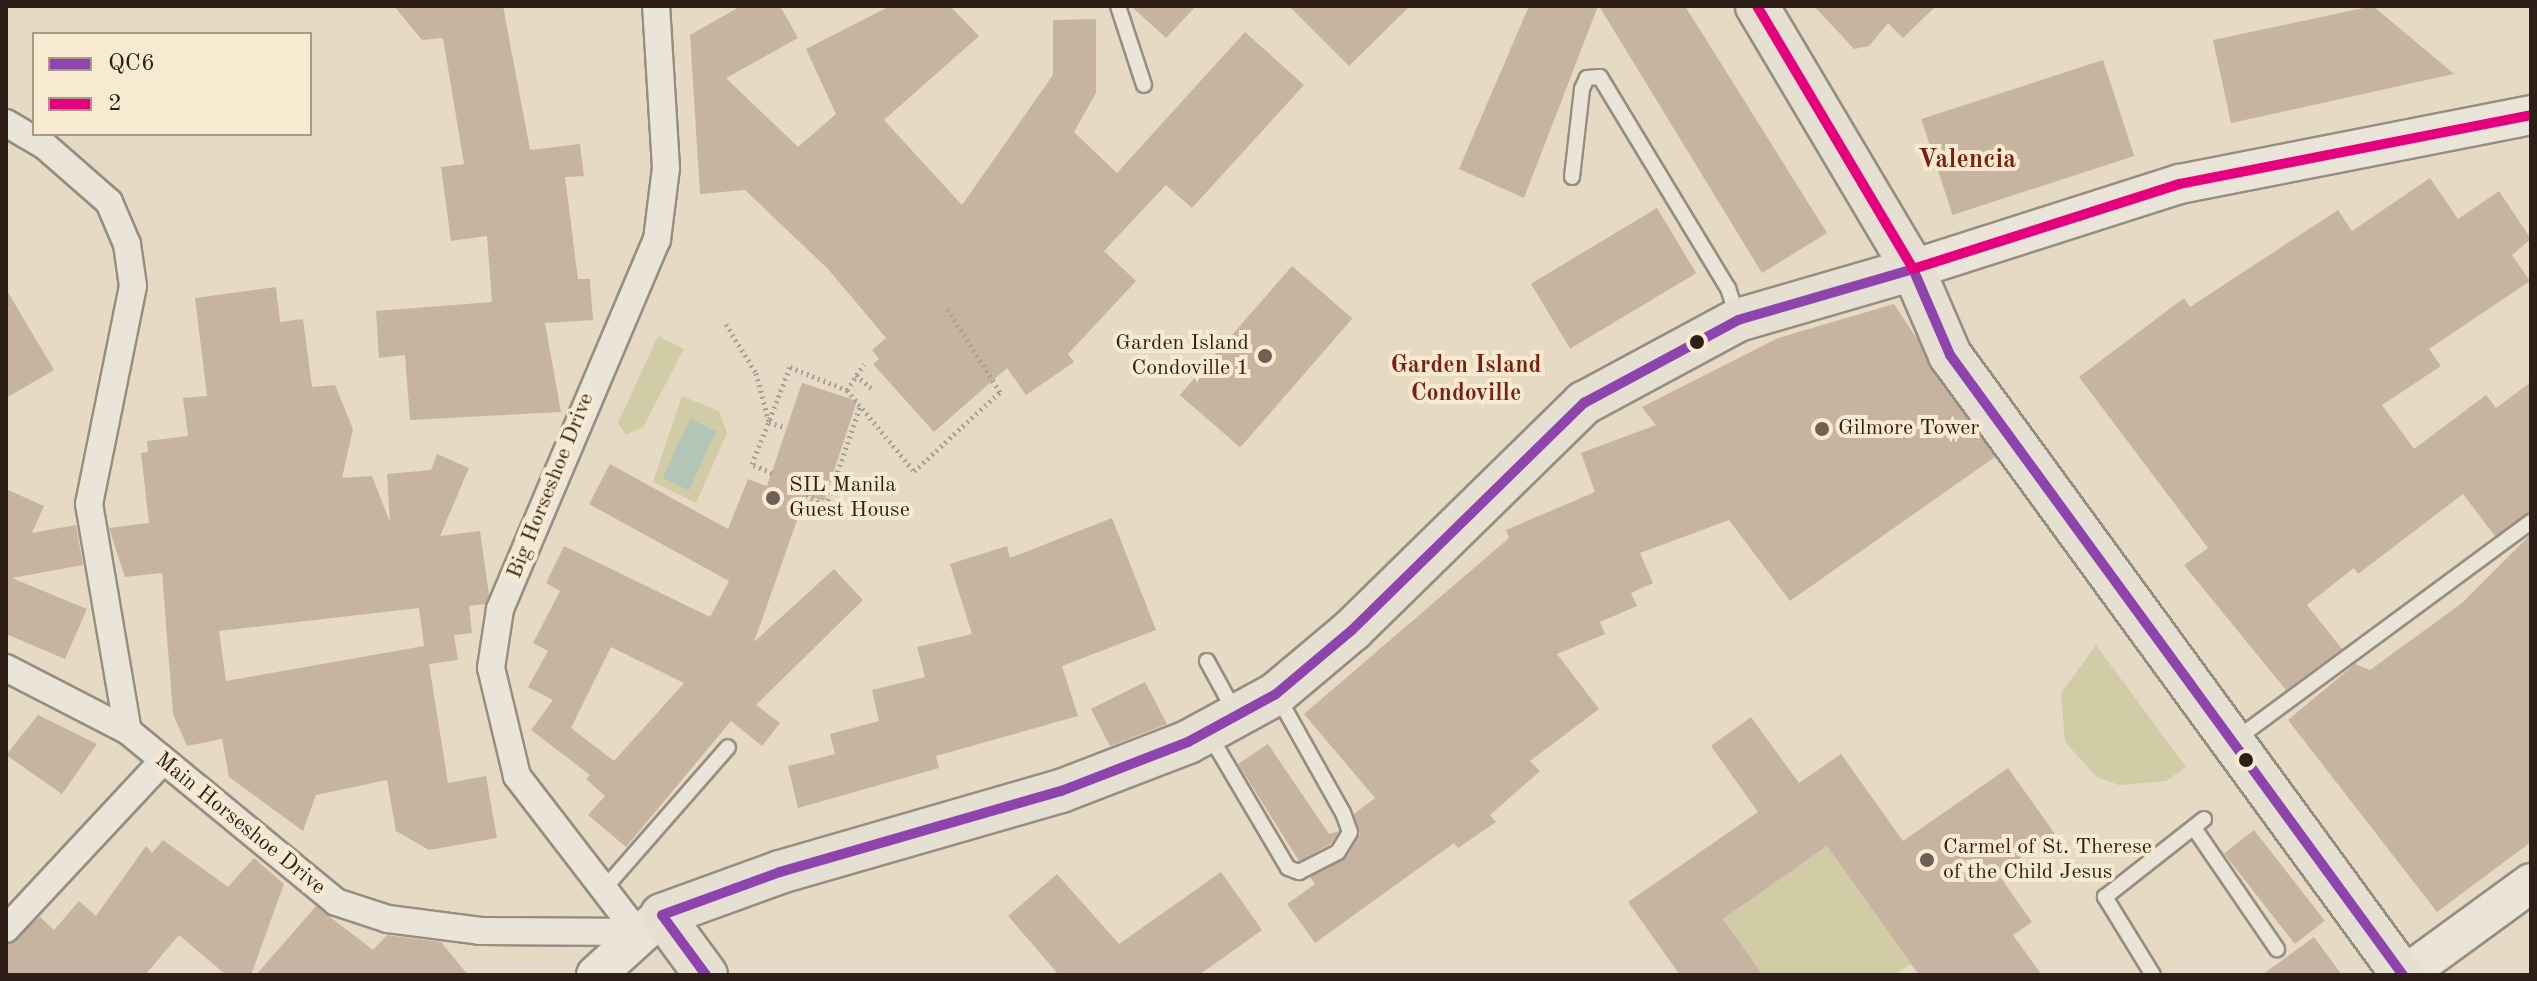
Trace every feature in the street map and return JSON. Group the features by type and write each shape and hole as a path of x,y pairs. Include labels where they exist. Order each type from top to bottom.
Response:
{"main road":[{"path":"1760,8 1913,269 1950,355 2404,975 2531,883"},
{"path":"596,975 649,924 780,872 1061,791 1222,724 1276,694 1584,403 1738,320 1913,269 2180,184 2531,115"},
{"path":"649,924 706,975"}],"street":[{"name":"Big Horseshoe Drive","path":"649,924 601,892 517,776 491,668 500,609 657,240 666,168 656,6"},
{"path":"6,123 45,146 109,202 127,244 133,286 89,504 128,731"},
{"name":"Main Horseshoe Drive","path":"6,668 128,731 336,902 388,919 480,931 649,924"},
{"path":"6,929 162,762"}],"lane":[{"path":"1118,6 1144,85"},
{"path":"1572,177 1582,89 1587,78 1600,77 1728,288 1738,320"},
{"path":"2232,741 2531,522"},
{"path":"1207,661 1222,724 1288,868 1299,872 1338,852 1350,832 1343,813 1276,694"},
{"path":"601,892 728,747"},
{"path":"2153,975 2105,897 2199,824 2277,949"}],"path":[{"path":"772,473 752,464 790,367 847,390 861,403 914,471 1000,392 946,307"},
{"path":"726,324 756,373 769,422"},
{"path":"847,390 864,364"},
{"path":"856,375 871,388"},
{"path":"827,391 830,382"},
{"path":"809,497 826,506 861,403"},
{"path":"769,422 786,428"}],"shaded area":[{"path":"658,336 684,349 643,427 626,435 618,423"},
{"path":"682,396 719,411 727,433 696,503 653,482"},
{"path":"690,419 716,431 689,490 663,478"},
{"path":"2096,645 2186,767 2166,781 2119,785 2097,777 2065,742 2061,693"},
{"path":"1827,846 1911,964 1895,975 1763,975 1723,919"}],"building":[{"path":"394,6 503,6 530,150 580,144 584,176 565,177 578,279 590,279 593,320 545,323 561,412 410,420 405,355 379,358 376,311 492,302 487,236 451,241 441,167 464,164 443,38 422,40"},
{"path":"741,6 780,6 798,38 726,78 798,147 836,114 806,49 890,6 950,6 979,36 884,120 962,205 1053,75 1053,20 1096,19 1096,93 1074,132 1117,173 1245,32 1304,85 1192,208 1166,185 1104,251 1136,281 1068,354 1074,362 1026,395 1007,368 934,432 873,364 879,359 872,350 886,338 828,269 745,190 700,194 690,35"},
{"path":"1131,6 1196,6 1166,38"},
{"path":"1289,6 1410,6 1349,66"},
{"path":"1529,6 1598,6 1524,198 1459,169"},
{"path":"1599,6 1685,6 1827,233 1762,273"},
{"path":"1814,6 1936,6 1903,38 1888,23 1869,46 1854,49"},
{"path":"2373,6 2454,74 2231,123 2213,40"},
{"path":"2103,60 2134,156 1953,215 1921,119"},
{"path":"2430,178 2458,219 2499,191 2531,239 2512,255 2530,281 2429,349 2441,366 2382,405 2414,449 2486,395 2496,408 2531,382 2531,512 2495,536 2463,494 2358,574 2354,568 2307,605 2342,649 2286,690 2184,565 2208,548 2079,377 2184,298 2190,307 2338,210 2352,231"},
{"path":"1657,208 1696,273 1570,349 1531,284"},
{"name":"Garden Island Condoville 1","path":"1292,266 1352,318 1240,448 1180,395"},
{"path":"276,287 280,322 303,319 312,387 335,385 353,429 342,478 372,476 390,522 387,474 431,470 437,454 469,468 440,536 480,531 489,595 485,604 469,606 472,633 454,635 458,660 429,664 448,783 486,776 497,838 429,850 396,831 387,780 316,795 303,831 229,777 222,739 187,746 173,714 162,573 125,577 109,528 149,523 141,453 148,452 147,441 188,436 183,398 207,396 195,298","holes":["419,608 424,646 226,681 219,631"]},
{"path":"6,289 54,370 6,398"},
{"path":"1894,304 1995,457 1790,601 1729,520 1640,553 1653,583 1631,593 1637,606 1600,622 1605,634 1557,654 1599,709 1530,761 1540,771 1490,815 1496,822 1458,848 1454,843 1315,943 1287,904 1315,884 1310,877 1346,858 1360,834 1354,814 1375,798 1304,714 1509,538 1506,530 1595,492 1581,453 1656,425 1642,407 1778,338"},
{"path":"802,383 857,401 824,501 806,495 754,642 834,569 863,600 756,705 780,723 762,746 731,721 626,847 588,815 605,796 586,779 590,775 531,730 553,700 528,687 548,651 533,643 560,591 546,583 564,546 710,617 729,581 589,504 610,464 728,529 748,479 767,486","holes":["611,647 684,683 614,761 571,728"]},
{"path":"6,489 44,506 32,533 76,525 83,565 12,578 87,609 65,659 6,634"},
{"path":"1112,518 1156,630 1062,666 1078,716 936,756 939,768 798,808 788,766 835,754 830,734 879,721 872,690 925,677 917,647 972,634 950,564 1007,546 1010,558"},
{"path":"2531,534 2531,842 2437,912 2288,720 2355,664 2370,670 2462,603"},
{"path":"1145,682 1167,724 1110,746 1091,709"},
{"path":"38,715 97,744 62,794 6,755"},
{"name":"Carmel of St. Therese of the Child Jesus","path":"1751,717 1799,783 1841,754 1903,841 2008,768 2055,834 1998,874 2032,922 2013,935 2042,975 1919,975 1827,846 1723,919 1763,975 1680,975 1628,902 1758,812 1711,746"},
{"path":"1268,744 1329,834 1339,831 1331,844 1299,861 1238,764"},
{"path":"2254,830 2325,921 2295,944 2224,853"},
{"path":"163,840 228,887 254,858 284,884 251,975 226,975 179,935 145,975 6,975 6,945 40,917 54,930 79,901 96,916 146,846 152,853"},
{"path":"1221,872 1262,930 1199,975 1059,975 1008,916 1057,874 1119,944"},
{"path":"316,906 373,950 387,935 441,942 468,975 256,975"},
{"path":"2314,937 2342,975 2262,975"}],"transit line":[{"name":"2","path":"1757,6 1913,269"},
{"name":"2","path":"1913,269 2180,184 2531,115"},
{"name":"QC6","path":"706,975 662,915 780,872 1061,791 1188,742 1276,694 1352,630 1584,403 1738,320 1913,269 1950,355 2403,975"}],"place":[{"name":"Garden Island Condoville 1","path":"1265,356"},
{"name":"Gilmore Tower","path":"1822,429"},
{"name":"SIL Manila Guest House","path":"773,498"},
{"name":"Carmel of St. Therese of the Child Jesus","path":"1927,860"}],"district":[{"name":"Valencia","path":"1967,161"},
{"name":"Garden Island Condoville","path":"1466,381"}]}
